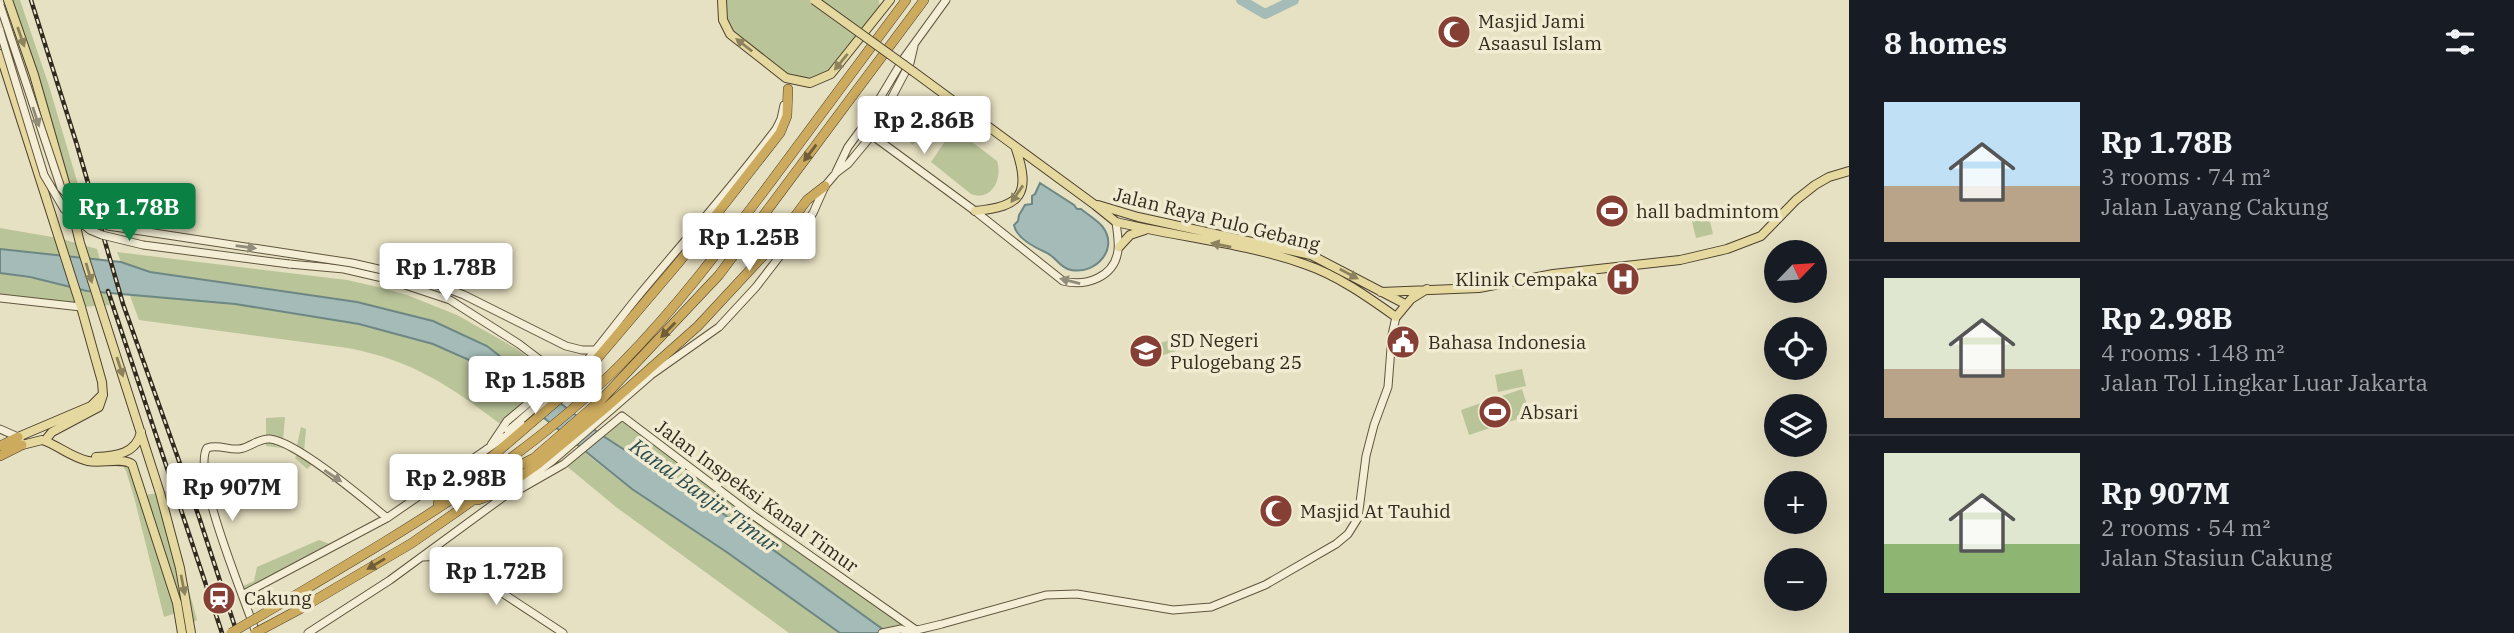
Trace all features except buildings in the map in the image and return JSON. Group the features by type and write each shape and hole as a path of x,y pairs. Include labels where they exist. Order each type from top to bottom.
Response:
{"highway":[{"path":"231,633 427,516 522,451 620,365 667,315 711,262 906,0"},
{"path":"256,633 412,542 607,405 719,275 924,0"},
{"path":"427,516 515,427 571,384 680,261 780,133 787,116 788,89"},
{"path":"472,501 497,493 556,453 710,315 776,242 807,200 825,186"},
{"path":"0,446 20,441"},
{"path":"0,456 20,441"}],"main road":[{"path":"8,0 34,75 68,190 80,243 141,432 176,552 191,633"},
{"path":"722,0 723,20 730,34 786,78 810,83 827,77 890,0"},
{"path":"814,0 1115,222"},
{"path":"879,0 880,12"},
{"path":"0,54 81,307 103,386 102,400 97,409 52,432 47,438 48,442"},
{"path":"9,82 34,75"},
{"path":"975,211 1000,208 1014,200 1020,192 1024,179 1016,149"},
{"path":"1381,292 1479,288 1553,274 1680,260 1727,249 1761,236 1815,185 1849,171"},
{"name":"Jalan Raya Pulo Gebang","path":"1095,205 1289,254 1360,292 1396,317"},
{"name":"Jalan Raya Pulo Gebang","path":"1115,222 1171,235 1317,258 1405,304"},
{"path":"1171,235 1173,225"},
{"path":"1119,247 1130,235 1144,230"},
{"path":"1396,317 1405,304 1427,289"},
{"path":"20,441 91,406 100,398 103,386"},
{"path":"64,452 87,457 118,455 134,447 141,432"},
{"path":"20,441 48,442 64,452 88,461 126,461 134,466 177,603 182,633"}],"street":[{"path":"836,173 848,147 904,58 946,0"},
{"path":"0,5 61,187 85,214 108,226 352,263 422,279 464,295 566,346 582,351 597,350"},
{"path":"0,31 44,175 64,209 90,230 122,242 344,269 387,279 432,293 465,309 540,359 554,374 554,380 515,427 489,449 387,518 243,595"},
{"path":"607,405 624,399 658,369 719,327 736,309 813,214 825,186 872,135 910,63 914,46"},
{"path":"489,449 560,389 571,384 677,250 721,201 776,129 788,89 786,78"},
{"path":"862,128 975,211 1063,281 1076,284 1097,278 1111,268 1119,247 1115,222"},
{"path":"0,298 81,307"},
{"path":"882,633 911,631 1046,595 1077,594 1158,609 1211,607 1265,585 1336,544 1349,534 1358,518 1366,456 1377,414 1388,387 1396,317"},
{"path":"508,494 521,490 568,460 621,416 624,399"},
{"name":"Jalan Inspeksi Kanal Timur","path":"621,416 911,631"},
{"path":"0,429 20,441"},
{"path":"256,633 213,510 204,461 207,448 243,448 259,440 268,439 286,444 343,482 387,518"},
{"path":"309,633 421,558 508,494 556,453"},
{"path":"444,541 446,556"},
{"path":"421,558 446,556 563,633"}],"green space":[{"path":"8,0 20,0 49,86 87,215 69,198"},
{"path":"722,0 879,0 880,12 838,66 817,82 786,78 727,29"},
{"path":"901,103 927,123 913,145 886,124"},
{"path":"954,128 997,161 997,181 985,195 971,194 931,162"},
{"name":"hall badmintom","path":"1626,201 1629,217 1599,222 1596,206"},
{"path":"1706,205 1713,234 1696,238 1689,209"},
{"path":"0,228 58,238 97,249 100,260 0,249"},
{"path":"117,252 347,280 407,295 457,315 517,349 548,373 550,385 546,389 487,346 251,286 150,272 121,262"},
{"path":"0,273 108,292 112,305 81,307 0,298"},
{"path":"129,293 235,304 360,324 433,344 476,363 526,404 503,426 448,387 393,360 348,348 139,320"},
{"path":"1173,339 1176,351 1138,363 1135,351"},
{"path":"1522,369 1526,386 1498,392 1495,375"},
{"name":"Absari","path":"1522,389 1530,415 1469,435 1461,410"},
{"path":"285,417 283,441 297,445 301,427 306,429 304,452 316,461 307,469 295,458 297,454 289,449 266,446 266,418"},
{"path":"620,417 899,618 914,624 925,633 888,633 718,510 600,434"},
{"path":"581,450 631,489 728,553 840,633 789,633 616,507 564,464"},
{"path":"120,461 126,461 143,495 160,493 158,488 167,492 174,535 197,620 193,622 188,609 164,617 134,497"},
{"path":"319,540 335,546 246,592 243,586 254,581 257,567"}],"water":[{"path":"1040,183 1102,226 1107,234 1107,251 1097,264 1080,270 1067,269 1049,254 1031,245 1015,230 1014,225 1019,215 1025,205 1032,204 1032,196"},
{"path":"0,249 121,262 150,272 357,302 433,321 487,346 600,434 718,510 888,633 840,633 632,489 476,363 433,344 359,324 235,304 87,291 30,277 0,273"}],"waterway":[{"path":"1241,0 1265,14 1294,0"}],"railway":[{"path":"31,0 123,304 237,633"},
{"path":"108,291 222,633"}],"place":[{"name":"Masjid Jami Asaasul Islam","path":"1454,32"},
{"name":"hall badmintom","path":"1612,211"},
{"name":"Klinik Cempaka","path":"1623,279"},
{"name":"Bahasa Indonesia","path":"1403,342"},
{"name":"SD Negeri Pulogebang 25","path":"1146,351"},
{"name":"Absari","path":"1495,412"},
{"name":"Masjid At Tauhid","path":"1276,511"},
{"name":"Cakung","path":"219,598"}],"water label":[{"name":"Kanal Banjir Timur","path":"705,495"}]}
